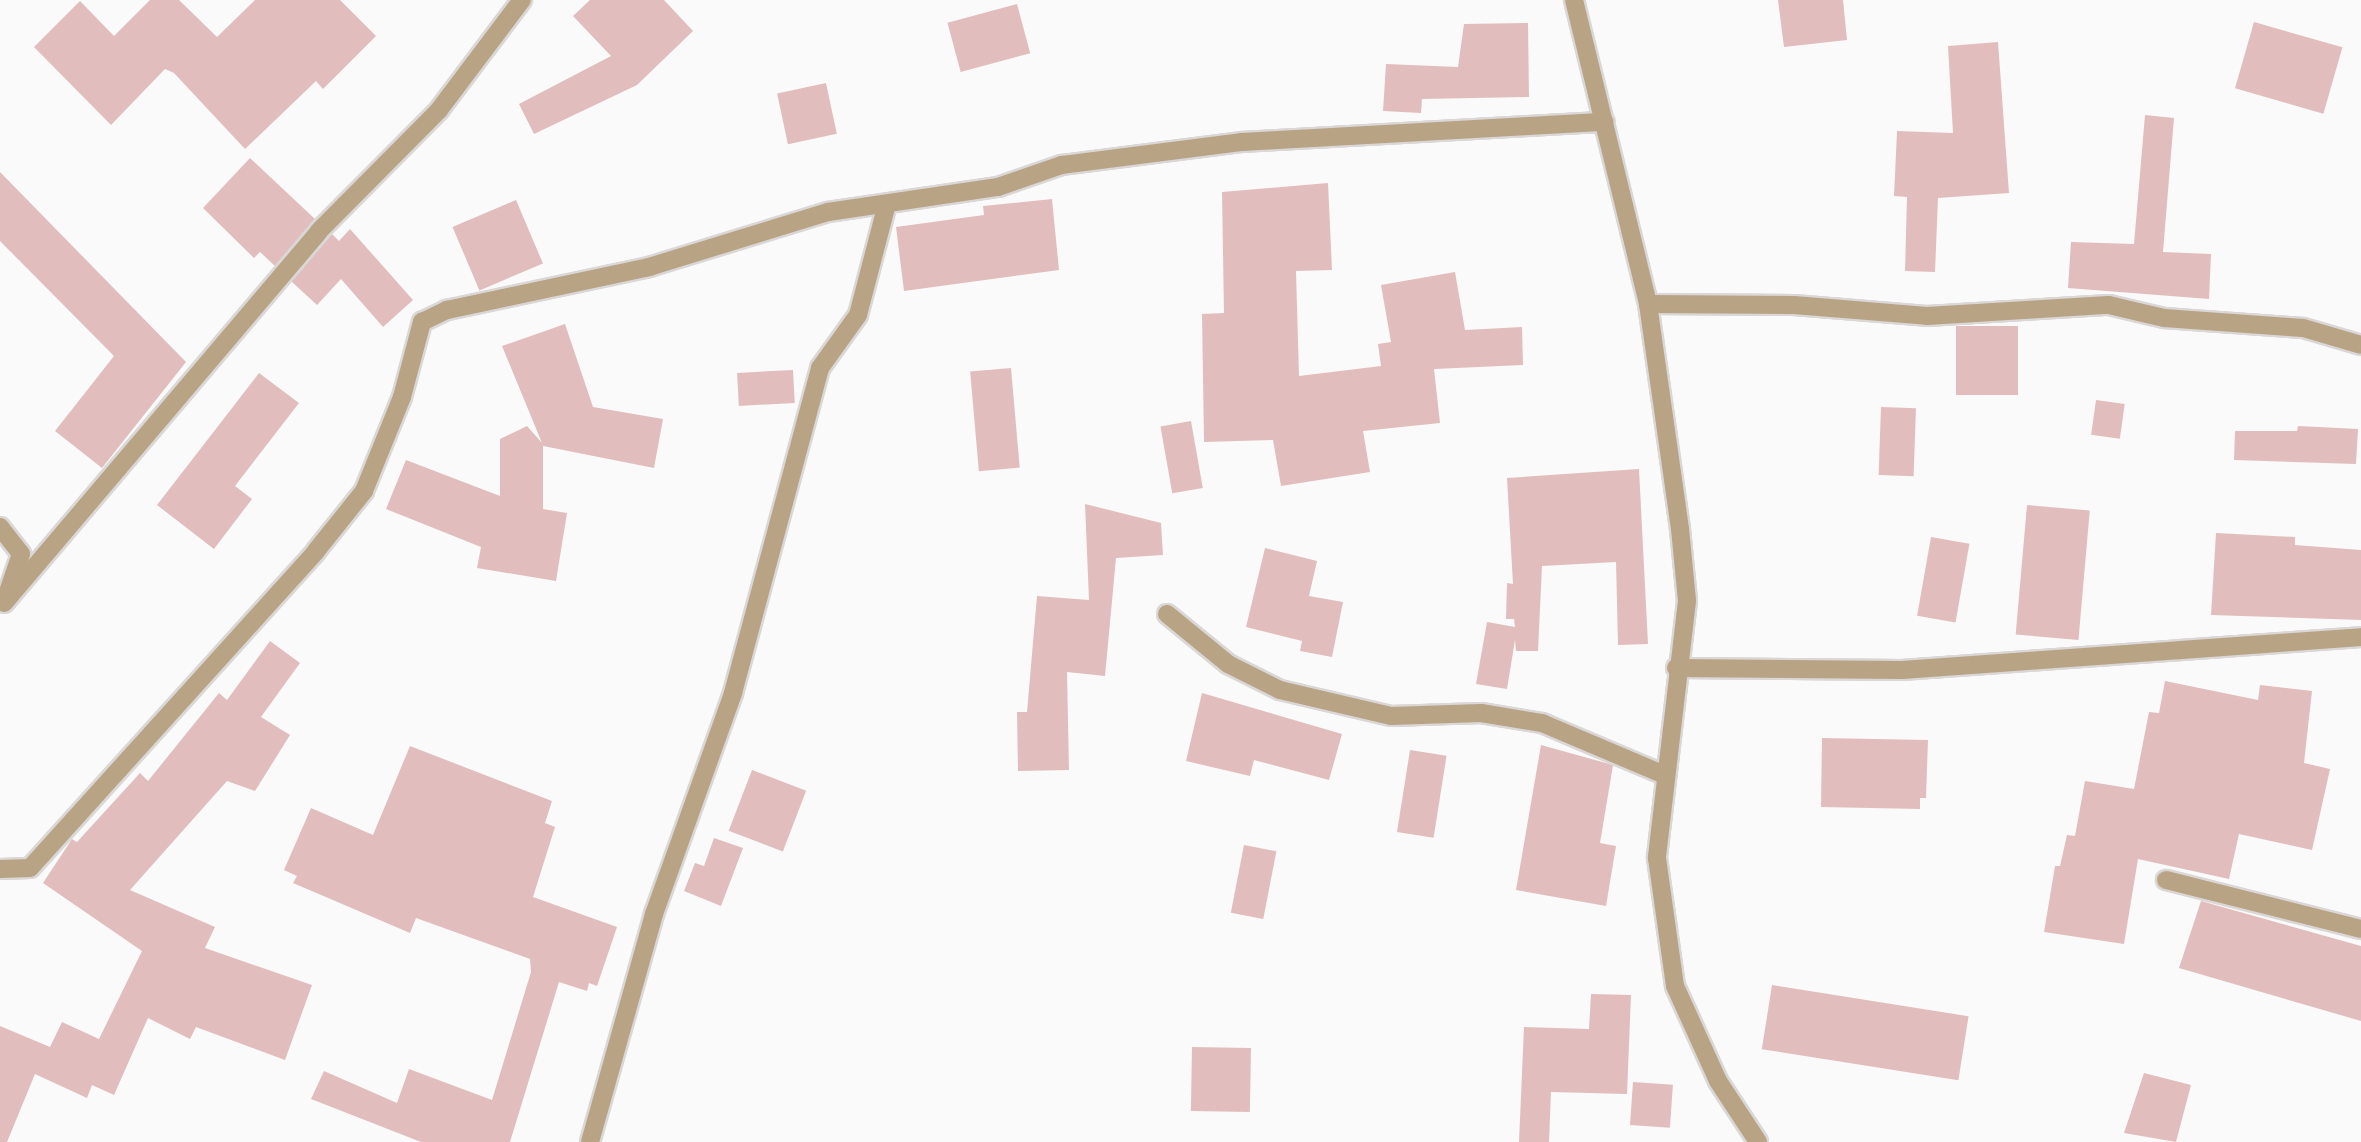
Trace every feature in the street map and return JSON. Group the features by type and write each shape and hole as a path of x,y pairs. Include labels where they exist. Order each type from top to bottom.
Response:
{"street":[{"path":"2,605 319,231 439,110 522,0"},
{"path":"1574,0 1648,304 1687,601 1662,774 1657,858 1675,986 1718,1080 1758,1142"},
{"path":"0,869 30,868 364,491 402,397 422,322 495,297 649,267 801,219 887,204 914,195 998,187 1062,165 1151,151 1604,122"},
{"path":"590,1142 654,914 733,693 820,368 858,315 887,204"},
{"path":"1648,304 1794,305 1927,316 2109,305 2213,324 2303,328 2361,345"},
{"path":"0,527 21,554 2,605"},
{"path":"1167,614 1228,663 1280,690 1391,716 1481,713 1542,723 1662,774"},
{"path":"1676,668 1902,670 2361,637"},
{"path":"2166,880 2361,929"}],"building":[{"path":"150,0 179,0 217,37 255,0 340,0 376,36 323,89 316,81 245,149 174,73 165,69 111,125 34,47 80,1 114,36"},
{"path":"590,0 664,0 693,31 637,85 534,134 519,104 611,56 573,16"},
{"path":"1778,0 1843,0 1847,40 1784,47"},
{"path":"1017,4 1030,53 961,72 947,23"},
{"path":"2254,22 2342,47 2323,114 2235,88"},
{"path":"1528,23 1529,97 1422,99 1421,113 1383,111 1386,64 1458,67 1464,24"},
{"path":"1998,42 2009,193 1938,198 1935,272 1905,271 1907,197 1894,196 1897,131 1953,133 1948,46"},
{"path":"826,83 837,134 788,144 777,93"},
{"path":"2145,115 2174,118 2163,252 2211,254 2209,299 2068,288 2071,242 2134,244"},
{"path":"250,158 315,219 275,266 260,252 254,258 203,208"},
{"path":"0,172 186,362 102,468 55,431 114,356 0,241"},
{"path":"1328,183 1332,270 1296,271 1299,376 1381,366 1378,344 1391,342 1381,285 1455,272 1465,330 1522,327 1523,365 1434,369 1440,423 1363,431 1370,472 1281,486 1273,440 1204,442 1202,314 1224,313 1222,192"},
{"path":"1052,199 1059,270 904,291 896,227 984,215 983,206"},
{"path":"516,200 543,264 479,290 452,227"},
{"path":"350,229 413,300 383,327 341,279 317,305 291,281 332,234 339,241"},
{"path":"565,324 593,407 663,419 654,468 543,446 543,509 567,513 556,581 477,568 481,547 386,509 406,460 500,496 500,439 527,426 542,443 502,346"},
{"path":"1956,326 2018,326 2018,395 1956,395"},
{"path":"1011,368 1020,468 979,471 970,372"},
{"path":"793,370 795,403 739,406 737,373"},
{"path":"259,373 299,403 235,486 252,499 214,549 157,505"},
{"path":"2096,400 2125,404 2120,439 2091,435"},
{"path":"1881,407 1916,408 1914,476 1879,475"},
{"path":"1191,421 1203,488 1172,493 1160,426"},
{"path":"2298,426 2358,429 2356,464 2234,460 2235,431 2297,431"},
{"path":"1639,469 1648,644 1618,645 1616,562 1542,566 1538,651 1516,651 1515,640 1507,689 1476,684 1487,622 1515,627 1514,619 1506,619 1507,583 1513,584 1507,478"},
{"path":"1085,504 1161,523 1163,555 1116,558 1105,676 1067,672 1069,770 1018,771 1017,712 1027,712 1037,596 1089,600"},
{"path":"2027,505 2090,510 2078,640 2016,635"},
{"path":"2216,533 2295,537 2295,545 2361,550 2361,620 2211,615"},
{"path":"1931,537 1969,544 1956,623 1917,616"},
{"path":"1265,548 1317,561 1309,596 1343,602 1332,657 1300,651 1302,641 1246,627"},
{"path":"270,641 300,663 261,717 290,735 255,791 227,781 130,890 215,927 205,948 312,985 285,1060 196,1027 190,1039 148,1018 114,1095 92,1085 87,1098 35,1074 7,1142 0,1142 0,1026 50,1047 62,1022 99,1039 142,951 43,883 72,839 77,842 140,773 148,781 219,693 227,700"},
{"path":"2165,681 2258,700 2260,685 2312,691 2304,763 2330,769 2312,850 2239,834 2229,879 2138,859 2124,944 2044,932 2055,866 2060,866 2067,835 2075,836 2085,781 2134,789 2149,712 2159,713"},
{"path":"1202,693 1342,734 1329,780 1254,760 1250,776 1186,761"},
{"path":"1822,738 1928,740 1926,798 1920,798 1920,809 1821,807"},
{"path":"1541,745 1613,765 1600,843 1616,846 1606,906 1516,890"},
{"path":"410,746 552,801 545,823 555,827 533,897 617,927 597,986 589,983 587,991 559,982 510,1142 421,1142 311,1099 324,1071 397,1103 409,1069 492,1100 531,972 530,959 416,918 410,933 293,883 297,876 284,870 311,808 373,835"},
{"path":"1410,750 1447,756 1434,838 1397,832"},
{"path":"752,770 806,791 783,851 729,831"},
{"path":"714,838 743,848 721,906 684,891 695,863 704,866"},
{"path":"1244,845 1276,851 1263,919 1231,913"},
{"path":"2201,901 2361,946 2361,1021 2179,968"},
{"path":"1772,985 1969,1016 1958,1080 1762,1049"},
{"path":"1591,994 1631,995 1627,1094 1551,1092 1549,1142 1519,1142 1524,1027 1589,1029"},
{"path":"1192,1047 1251,1048 1250,1112 1191,1111"},
{"path":"2144,1073 2191,1085 2176,1142 2124,1133"},
{"path":"1633,1082 1673,1085 1670,1128 1630,1125"}]}
